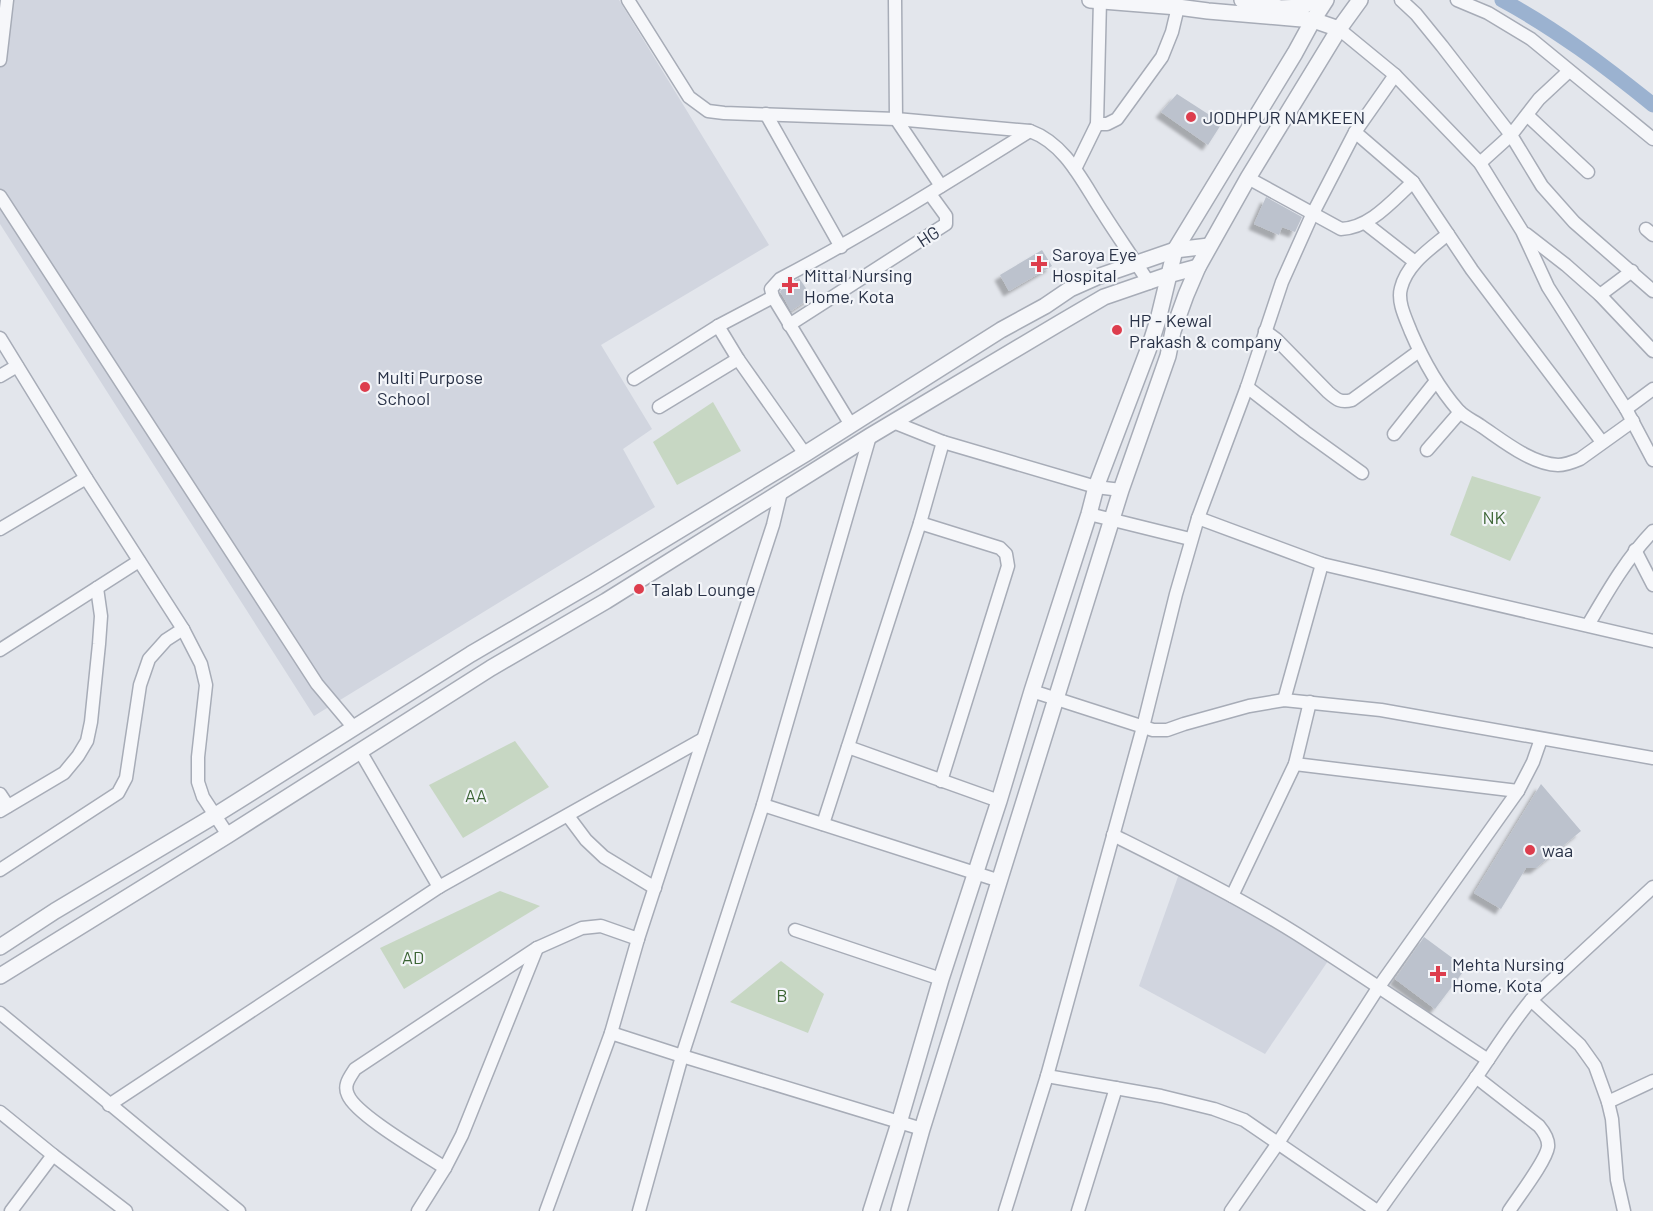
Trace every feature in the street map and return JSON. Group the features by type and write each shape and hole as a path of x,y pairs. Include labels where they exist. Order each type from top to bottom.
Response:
{"street":[{"path":"0,60 7,0"},
{"path":"628,0 689,97 708,111 896,119 1042,135 1054,144 1075,169 1149,283"},
{"path":"895,0 896,119 941,186"},
{"path":"1090,0 1178,6 1208,5 1313,20 1339,29 1365,49 1395,75 1480,163 1522,231 1548,287 1626,409 1653,460"},
{"path":"1075,169 1097,124 1100,0"},
{"path":"1242,0 1281,8 1302,7 1315,0"},
{"path":"871,1211 941,979 999,801 1096,487 1158,320 1175,250 1326,0"},
{"path":"1401,0 1443,46 1510,135 1542,186 1574,222 1653,291"},
{"path":"1457,0 1488,14 1531,39 1653,139"},
{"path":"899,1211 922,1130 1121,490 1168,356 1173,331 1198,267 1209,246 1356,1"},
{"path":"1097,124 1107,124 1117,119 1162,57 1172,32 1178,6"},
{"path":"1480,163 1510,135 1539,99 1569,71"},
{"path":"1005,1211 1047,1076 1143,727 1190,539 1247,387 1282,282 1312,215 1355,132 1395,75"},
{"path":"766,114 841,247"},
{"path":"1527,115 1588,172"},
{"path":"851,425 789,325 771,289 780,279 841,247 1030,132"},
{"path":"1355,132 1413,182 1472,270 1602,442"},
{"path":"1248,178 1341,229 1353,229 1365,223 1380,213 1413,182"},
{"name":"HG","path":"789,325 946,224 946,216 930,194"},
{"path":"0,196 317,684 354,728"},
{"path":"1365,223 1415,262"},
{"path":"1522,231 1600,295 1653,351"},
{"path":"1448,234 1415,262 1401,286 1399,297 1419,351 1436,381 1460,412 1524,454 1558,465 1580,459 1633,421"},
{"path":"0,947 55,911 214,816 471,654 805,454 1070,289 1097,277 1175,250 1209,246"},
{"path":"0,976 491,668 606,601 893,422 1104,297 1198,267"},
{"path":"1600,295 1632,271"},
{"path":"634,379 718,326 773,297"},
{"path":"718,326 738,359 805,454"},
{"path":"1265,331 1276,339 1328,392 1337,400 1344,402 1352,400 1419,351"},
{"path":"0,338 183,629 201,664 206,685 198,757 198,782 202,797 228,835"},
{"path":"659,407 738,359"},
{"path":"0,376 17,366"},
{"path":"1394,434 1436,381"},
{"path":"1247,387 1362,473"},
{"path":"1626,409 1653,389"},
{"path":"1427,450 1460,412"},
{"path":"893,422 943,442 1096,487 1121,490"},
{"path":"639,1211 682,1056 763,805 870,436"},
{"path":"823,824 920,523 943,442"},
{"path":"2,524 86,478"},
{"path":"546,1211 611,1033 638,939 773,525 781,492"},
{"path":"1089,514 1190,539"},
{"path":"1198,518 1322,564 1653,640"},
{"path":"920,523 1000,548 1006,554 1008,566 941,781"},
{"path":"1588,625 1614,580 1635,550 1653,531"},
{"path":"1635,550 1653,585"},
{"path":"0,650 139,561"},
{"path":"1284,700 1322,564"},
{"path":"0,794 4,809 64,773 87,741 91,722 101,616 97,588"},
{"path":"0,870 118,793 126,778 140,685 149,659 166,640 183,629"},
{"path":"1032,691 1153,730 1167,730 1249,706 1284,700 1381,710 1653,758"},
{"path":"1232,896 1295,764 1310,702"},
{"path":"1231,1211 1278,1143 1378,988 1518,791 1533,762 1541,739"},
{"path":"109,1105 439,887 703,740"},
{"path":"848,747 999,801"},
{"path":"360,751 439,887"},
{"path":"1295,764 1518,791"},
{"path":"763,805 1000,881"},
{"path":"567,816 604,858 655,888"},
{"path":"1113,835 1232,896 1297,934 1488,1060"},
{"path":"1047,1076 1161,1096 1214,1109 1244,1120 1378,1211 1476,1077 1513,1021 1531,1000 1653,886"},
{"path":"445,1168 362,1113 347,1094 346,1082 355,1069 537,948 582,928 601,926 638,939"},
{"path":"795,930 941,979"},
{"path":"418,1211 445,1168 462,1135 537,948"},
{"path":"1531,1000 1580,1045 1595,1065 1612,1119 1617,1180 1624,1211"},
{"path":"0,1013 239,1211"},
{"path":"611,1033 922,1130"},
{"path":"1476,1077 1539,1126 1545,1133 1548,1145 1545,1157 1509,1211"},
{"path":"1608,1102 1653,1081"},
{"path":"1078,1211 1116,1088"},
{"path":"0,1112 126,1211"},
{"path":"11,1211 53,1155"}],"shaded area":[{"name":"Multi Purpose School","path":"0,0 619,0 769,245 601,345 652,429 623,449 655,507 314,716 0,224"},
{"path":"1180,871 1328,961 1265,1054 1139,986"}],"green space":[{"path":"713,402 741,451 677,485 653,442"},
{"name":"NK","path":"1472,476 1541,497 1510,561 1450,535"},
{"name":"AA","path":"515,741 549,787 463,838 429,785"},
{"name":"AD","path":"500,891 540,906 404,989 380,948"},
{"name":"B","path":"781,961 824,994 808,1033 730,1002"}],"building":[{"name":"JODHPUR NAMKEEN","path":"1177,94 1222,123 1208,145 1161,112"},
{"path":"1266,197 1302,217 1295,232 1282,227 1279,235 1254,224"},
{"path":"1042,250 1052,266 1009,291 1000,275"},
{"path":"799,278 812,297 791,311 780,291"},
{"name":"waa","path":"1541,784 1581,831 1536,868 1526,868 1501,909 1474,893"},
{"path":"1424,937 1466,968 1435,1009 1395,979"}],"waterway":[{"path":"1502,0 1542,23 1580,49 1653,105"}],"place":[{"name":"JODHPUR NAMKEEN","path":"1191,117"},
{"name":"Saroya Eye Hospital","path":"1039,264"},
{"name":"Mittal Nursing Home, Kota","path":"790,285"},
{"name":"HP - Kewal Prakash & company","path":"1117,330"},
{"name":"Multi Purpose School","path":"365,387"},
{"name":"Talab Lounge","path":"639,589"},
{"name":"waa","path":"1530,850"},
{"name":"Mehta Nursing Home, Kota","path":"1438,974"}]}
